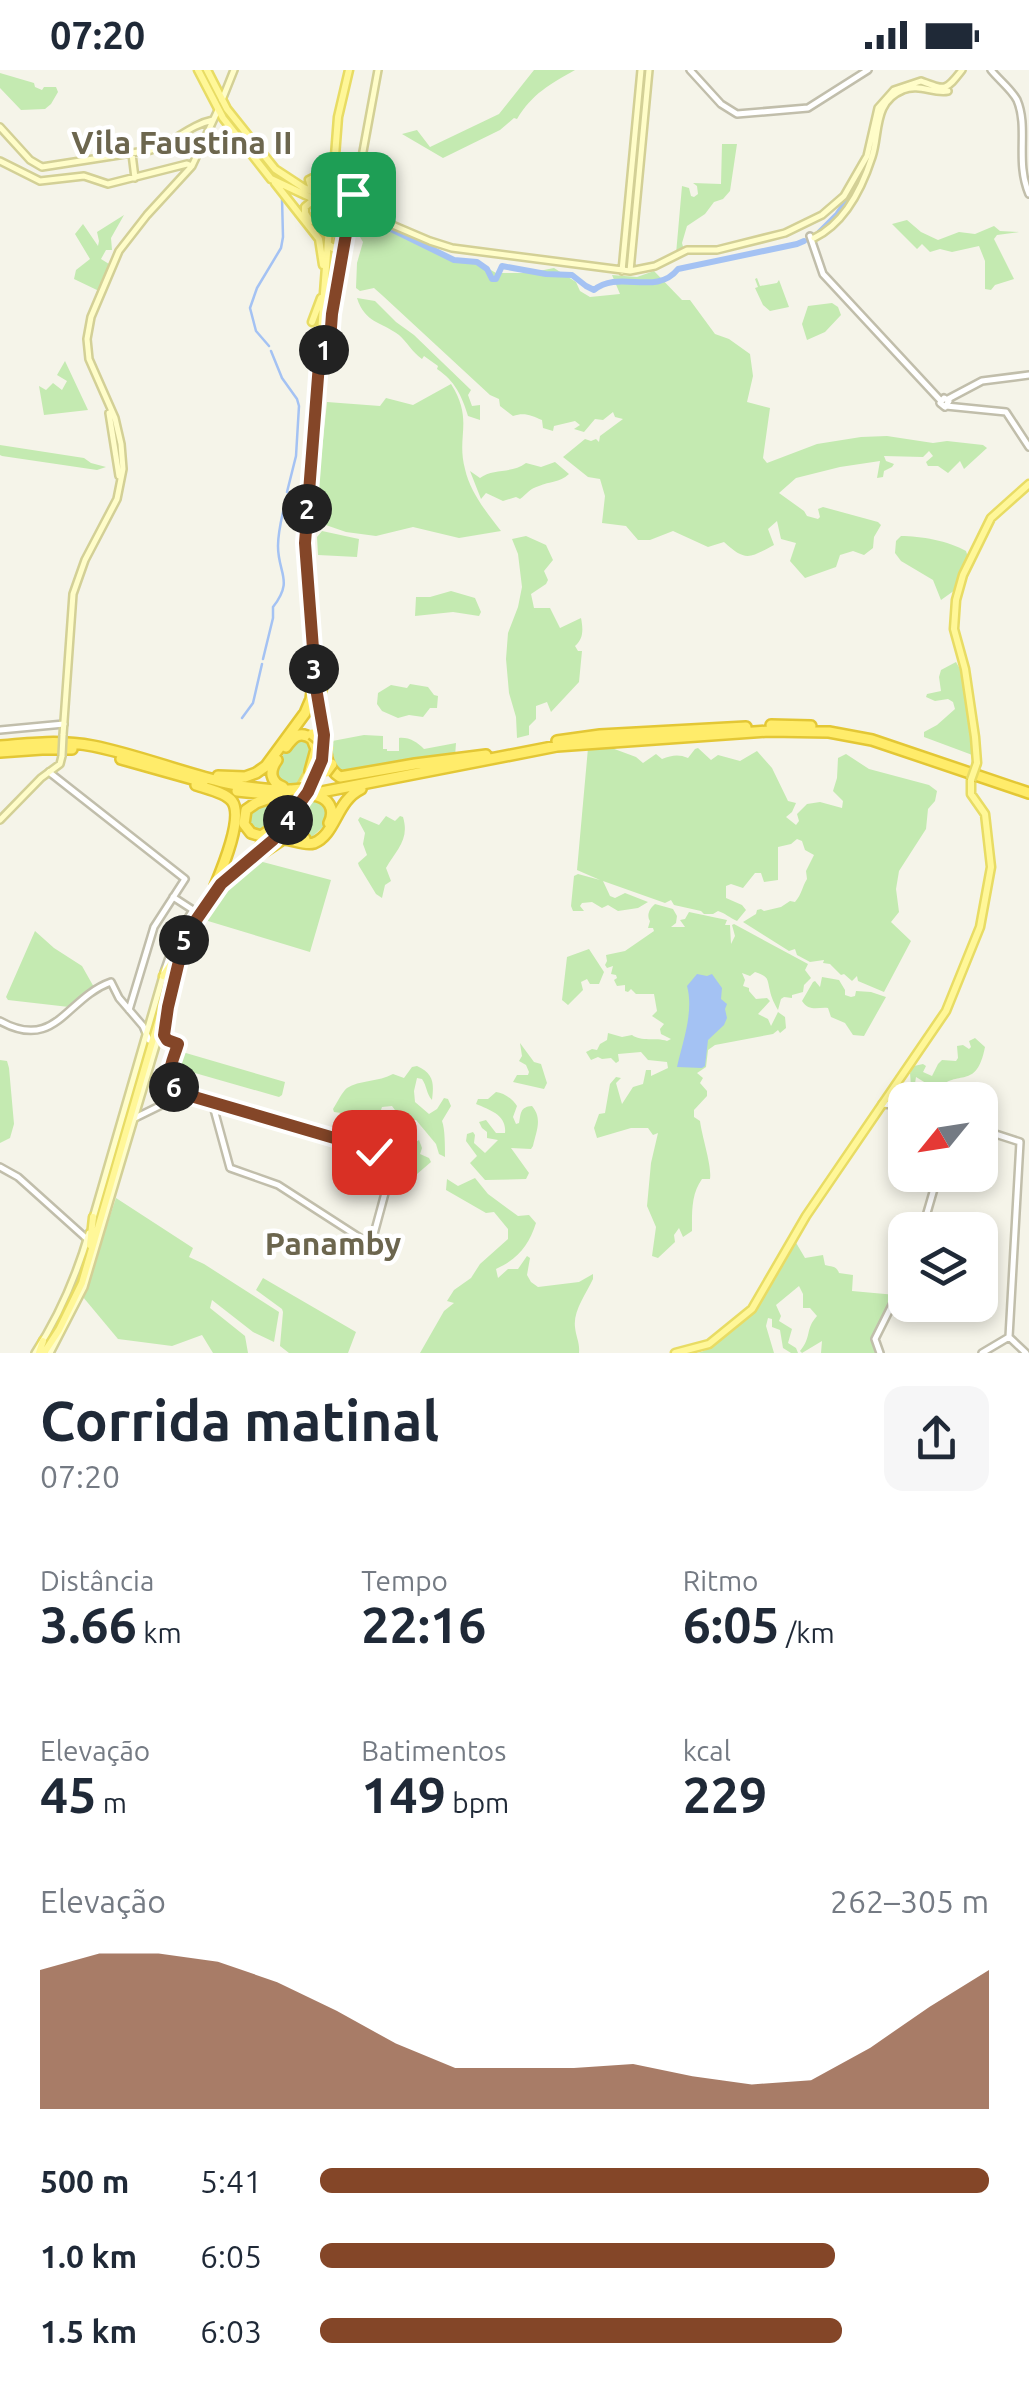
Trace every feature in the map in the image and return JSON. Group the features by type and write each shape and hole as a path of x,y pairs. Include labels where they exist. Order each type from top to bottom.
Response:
{"highway":[{"path":"220,776 245,777 263,768 305,713 313,683"},
{"path":"321,716 328,765 340,778 486,755"},
{"path":"309,794 580,737 830,726 860,731 1029,790"},
{"path":"142,762 259,791 309,794 557,746 766,729"},
{"path":"0,749 75,750 240,779 257,777 292,732 302,730 328,748 333,758 292,817 291,826 300,837 312,839 328,824 332,813 326,799 309,794"},
{"path":"287,794 276,784 272,770 296,735 306,735 315,744 310,771"},
{"path":"142,762 220,793 234,805 236,820 215,886"},
{"path":"253,859 283,839 315,842 333,824 342,804 353,793 409,776"},
{"path":"276,826 264,836 254,834 245,826 244,814 256,803 287,794"}],"main road":[{"path":"198,70 220,114 319,239 323,271"},
{"path":"207,70 236,124 276,169 365,222"},
{"path":"220,114 234,70"},
{"path":"79,1288 87,1240 150,1027 185,936 221,884 273,840 309,794 322,760 324,740 305,543 338,118 348,70"},
{"path":"338,267 377,70"},
{"path":"377,70 356,179 358,196 382,221"},
{"path":"640,70 641,109"},
{"path":"626,271 648,70"},
{"path":"811,226 844,196 853,182 870,148 875,116 887,96 904,85 922,84 945,92 964,70"},
{"path":"331,201 452,248 626,271 650,268 687,250 716,250 771,238 845,213 872,158 883,108 900,91 922,84"},
{"path":"216,89 226,89"},
{"path":"117,426 89,359 92,318 118,251 192,166 212,123 222,108 227,110"},
{"path":"0,127 38,166 161,147 190,128 212,123"},
{"path":"132,154 135,178"},
{"path":"0,161 44,182 84,176 108,184 187,164 192,166"},
{"path":"316,193 309,183 316,175 324,178 331,201 342,217 345,241"},
{"path":"42,1353 43,1342 57,1333 68,1296 79,1288 163,976 189,925 215,886 259,847 276,826 310,771 318,750 320,732 302,543 331,201 336,178 356,179"},
{"path":"271,179 321,203"},
{"path":"331,201 322,221 315,224 306,216 306,205 311,202 345,199 356,179"},
{"path":"360,211 366,216 365,222"},
{"path":"319,364 330,341 334,293 345,241 354,226 374,219 382,221"},
{"path":"328,244 333,248 345,241"},
{"path":"312,322 321,297"},
{"path":"322,318 330,341"},
{"path":"0,820 60,764 73,594 84,560 118,494 122,454 115,418 109,408"},
{"path":"109,408 120,469"},
{"path":"675,1353 709,1344 752,1309 806,1216 946,1011 985,911 991,867 984,811 970,791 978,757 965,669 954,629 955,606 963,575 992,518 1029,484"},
{"path":"42,1353 57,1333 79,1288 135,1118 185,936"},
{"path":"79,1288 172,961"},
{"path":"150,1027 171,995"},
{"path":"171,995 164,1035 176,1045"},
{"path":"88,1251 94,1217"}],"street":[{"path":"690,70 721,104 737,114 808,108 868,70"},
{"path":"991,70 1015,97 1024,117 1022,169 1029,194"},
{"path":"811,226 819,269 936,394 948,402 1006,412 1029,447"},
{"path":"948,402 982,381 1029,375"},
{"path":"0,730 64,724"},
{"path":"49,772 185,879 150,938 130,1010"},
{"path":"163,976 176,937 192,910 173,897"},
{"path":"0,1020 22,1030 46,1028 111,982 119,998 150,1027"},
{"path":"160,1042 176,1045 169,1074 180,1096"},
{"path":"135,1118 180,1096 212,1102 370,1150 390,1162 371,1244 278,1185 230,1168 212,1102"},
{"path":"882,1104 888,1105"},
{"path":"138,1108 145,1111"},
{"path":"998,1135 1020,1142 1009,1337 1026,1353"},
{"path":"0,1167 18,1178 87,1240"},
{"path":"880,1353 876,1339 888,1314"},
{"path":"982,1353 1009,1337"},
{"path":"999,1343 1002,1351"}],"green space":[{"path":"534,70 575,70 549,85 517,119 443,158 402,134 417,130 430,147 499,114"},
{"path":"0,73 34,83 42,90 56,87 58,92 45,109 21,110 0,88"},
{"path":"722,144 737,144 730,191 687,226 684,250 676,254 682,186 689,188 694,197 698,194 693,183 721,184"},
{"path":"124,215 111,238 112,250 106,250 101,259 109,264 99,291 74,279 76,270 90,259 75,234 83,224 98,246 97,232"},
{"path":"907,220 938,240 959,232 975,234 994,226 1000,231 1019,232 997,235 994,239 1014,279 985,289 985,261 979,246 930,252 922,244 917,249 892,224"},
{"path":"376,221 407,233 448,259 472,259 496,273 554,268 590,297 620,294 612,275 637,277 654,271 682,300 690,300 715,334 750,354 753,376 747,402 770,408 763,458 767,463 817,444 861,437 947,441 987,448 964,469 960,461 948,473 938,466 928,466 926,462 933,456 929,451 923,457 884,456 894,464 884,471 883,477 877,478 880,461 796,478 779,493 807,516 818,519 818,509 823,507 881,525 873,548 864,555 853,551 840,555 836,567 805,578 790,561 796,543 781,539 777,521 768,529 774,545 748,556 724,542 708,547 673,531 638,540 626,526 602,523 605,496 600,479 588,477 563,457 585,439 599,442 600,436 623,419 613,412 603,420 595,419 584,432 574,429 580,425 575,421 554,426 553,431 543,428 542,420 521,414 513,416 500,406 499,399 374,288 356,288 363,242 353,232"},
{"path":"757,278 760,286 779,280 789,307 770,311 763,305 755,288"},
{"path":"357,298 375,301 471,390 468,395 472,406 480,405 480,420 468,416 457,390 438,366 424,356 422,359 399,335 369,317"},
{"path":"832,303 841,315 825,332 807,340 802,324 808,306"},
{"path":"65,361 88,410 44,415 39,386 46,390 53,383 62,390 67,381 57,375"},
{"path":"451,384 462,408 467,478 501,531 459,538 413,527 376,536 320,523 314,526 327,402 380,406 386,398 413,405"},
{"path":"0,445 84,458 106,467 97,470 2,456"},
{"path":"555,462 569,474 520,499 503,501 486,493 481,499 470,471 480,478 526,463 541,467"},
{"path":"322,531 359,539 357,557 318,555 317,537"},
{"path":"526,536 546,545 553,560 544,571 546,584 531,594 534,608 550,608 560,628 581,618 581,637 575,646 582,651 579,682 551,712 547,702 536,706 536,719 529,726 529,735 517,738 506,659 508,633 522,587 512,539"},
{"path":"901,536 934,540 966,551 968,557 955,590 941,600 933,580 901,561 895,553 896,541"},
{"path":"451,591 475,598 479,616 453,612 415,616 416,597"},
{"path":"956,662 975,756 924,737 924,732 955,709 948,699 935,701 926,697 941,691 941,670"},
{"path":"410,684 428,687 438,696 437,708 430,708 423,717 398,718 382,711 377,704 378,693 391,685 407,688"},
{"path":"364,735 383,736 383,749 387,751 399,751 399,738 424,749 456,743 455,757 336,774 327,742"},
{"path":"297,736 314,743 298,787 288,787 275,781 274,767"},
{"path":"609,747 643,763 656,754 662,759 688,758 698,748 711,760 718,755 740,761 757,751 772,768 788,801 796,803 786,817 796,825 797,814 807,804 820,802 842,808 843,801 833,791 838,758 846,754 869,769 929,785 937,791 928,809 926,829 899,871 899,912 891,922 911,941 884,992 858,981 857,976 852,981 824,960 810,962 797,955 795,949 789,951 743,922 757,910 781,907 797,899 814,855 797,839 778,847 778,880 764,882 761,873 755,873 743,888 726,886 726,898 746,910 737,921 718,911 704,914 674,905 671,900 665,903 603,881 610,896 625,893 648,902 618,911 608,905 602,908 592,902 582,903 584,911 573,911 574,876 600,880 577,870 588,748"},
{"path":"307,798 326,801 329,821 311,838 302,837 293,818"},
{"path":"274,799 290,799 268,831 252,833 248,829 248,810"},
{"path":"386,816 395,821 403,817 405,832 386,868 391,881 385,885 382,898 358,863 367,855 365,833 358,820 360,817 379,825"},
{"path":"259,861 331,880 310,952 208,921 203,911 230,880"},
{"path":"655,904 673,909 677,916 671,927 685,927 680,920 689,912 727,920 731,944 734,924 808,964 805,970 811,978 803,992 781,999 778,1010 765,977 755,972 750,976 742,973 743,986 756,999 770,1001 758,1014 768,1019 771,1026 778,1012 785,1017 786,1028 780,1033 778,1030 708,1050 706,1067 697,1073 703,1078 700,1083 707,1096 694,1110 694,1117 700,1121 710,1179 702,1179 696,1191 692,1231 683,1237 679,1228 675,1242 658,1258 652,1256 656,1227 647,1206 658,1133 653,1135 648,1128 631,1128 597,1138 594,1128 599,1114 605,1113 610,1084 616,1077 621,1078 616,1083 622,1104 633,1087 643,1084 646,1070 651,1070 651,1076 668,1068 667,1062 648,1060 641,1052 618,1054 616,1063 611,1058 591,1060 586,1052 597,1050 608,1033 671,1039 661,1034 664,1024 652,1016 657,1011 654,994 625,991 625,985 617,986 616,975 611,974 613,966 605,965 606,955 625,951 654,931 648,928 648,916"},
{"path":"35,931 82,966 95,989 69,1007 8,1000"},
{"path":"589,949 604,972 599,984 590,984 587,979 581,982 583,990 568,1005 562,1000 567,957"},
{"path":"822,977 839,980 845,995 851,997 856,991 886,997 864,1036 853,1035 845,1023 831,1017 828,1008 811,1008 802,1001 813,982 820,987"},
{"path":"975,1038 985,1047 977,1069 971,1074 947,1082 924,1082 916,1077 915,1082 911,1082 914,1066 923,1064 923,1072 932,1076 942,1060 956,1061 957,1046 969,1049 969,1041"},
{"path":"520,1043 534,1062 541,1064 547,1083 544,1089 513,1082 517,1075 529,1072 519,1061"},
{"path":"179,1051 285,1082 282,1095 174,1067"},
{"path":"0,1060 7,1061 9,1068 14,1124 10,1138 0,1143"},
{"path":"417,1066 430,1076 433,1094 432,1100 422,1079 417,1078 415,1102 429,1114 444,1098 451,1106 442,1121 445,1157 416,1120 407,1121 406,1139 411,1145 419,1140 420,1154 431,1162 417,1174 406,1165 397,1144 400,1117 392,1106 382,1107 374,1117 365,1113 353,1116 333,1109 352,1085 393,1074 404,1078"},
{"path":"496,1092 517,1106 513,1117 516,1124 525,1108 532,1106 537,1116 531,1149 511,1148 529,1173 526,1179 485,1180 470,1163 477,1156 466,1141 467,1134 473,1132 474,1143 485,1153 498,1140 487,1138 479,1122 486,1120 496,1133 505,1133 500,1117 476,1104 478,1099 488,1099"},
{"path":"475,1178 488,1194 518,1216 529,1215 536,1223 522,1250 496,1269 498,1278 508,1269 518,1269 527,1256 527,1275 538,1287 579,1282 593,1274 576,1315 579,1353 420,1353 444,1311 454,1303 447,1301 454,1290 508,1239 508,1229 494,1212 486,1213 446,1190 447,1179 458,1186"},
{"path":"116,1198 193,1248 189,1257 279,1312 274,1342 253,1332 212,1300 210,1308 245,1336 248,1353 213,1353 202,1335 172,1346 118,1339 83,1297"},
{"path":"795,1241 805,1258 823,1255 825,1265 853,1275 852,1291 888,1294 888,1310 874,1336 879,1353 821,1353 822,1341 802,1353 817,1316 810,1308 803,1308 799,1286 776,1305 779,1321 792,1329 788,1343 798,1353 783,1348 780,1330 772,1327 772,1319 768,1318 766,1326 774,1353 697,1353 707,1350 741,1322 767,1290"},
{"path":"263,1278 356,1332 348,1353 289,1353 280,1346 283,1312 256,1290"}],"water":[{"path":"697,974 712,974 722,988 727,1018 708,1040 705,1066 677,1067 688,1016 687,986"}],"waterway":[{"path":"224,114 233,125"},
{"path":"239,132 284,183"},
{"path":"819,232 856,186"},
{"path":"269,346 256,331 250,308 281,248 282,198"},
{"path":"327,202 363,217"},
{"path":"371,222 454,260 477,262 492,279 496,279 502,266 572,275 594,290 615,282 659,281 678,269 804,241"},
{"path":"271,351 299,406 296,456 287,492"},
{"path":"263,659 273,607 283,590 278,546 286,498"},
{"path":"242,718 253,703 262,664"}],"district":[{"name":"Vila Faustina II","path":"182,143"},
{"name":"Panamby","path":"333,1244"}],"route":[{"path":"353,194 330,341 319,364 306,515 307,583 316,693 324,735 322,760 308,792 273,840 221,884 185,936 164,1035 178,1044 169,1077 184,1094 374,1152"}]}
